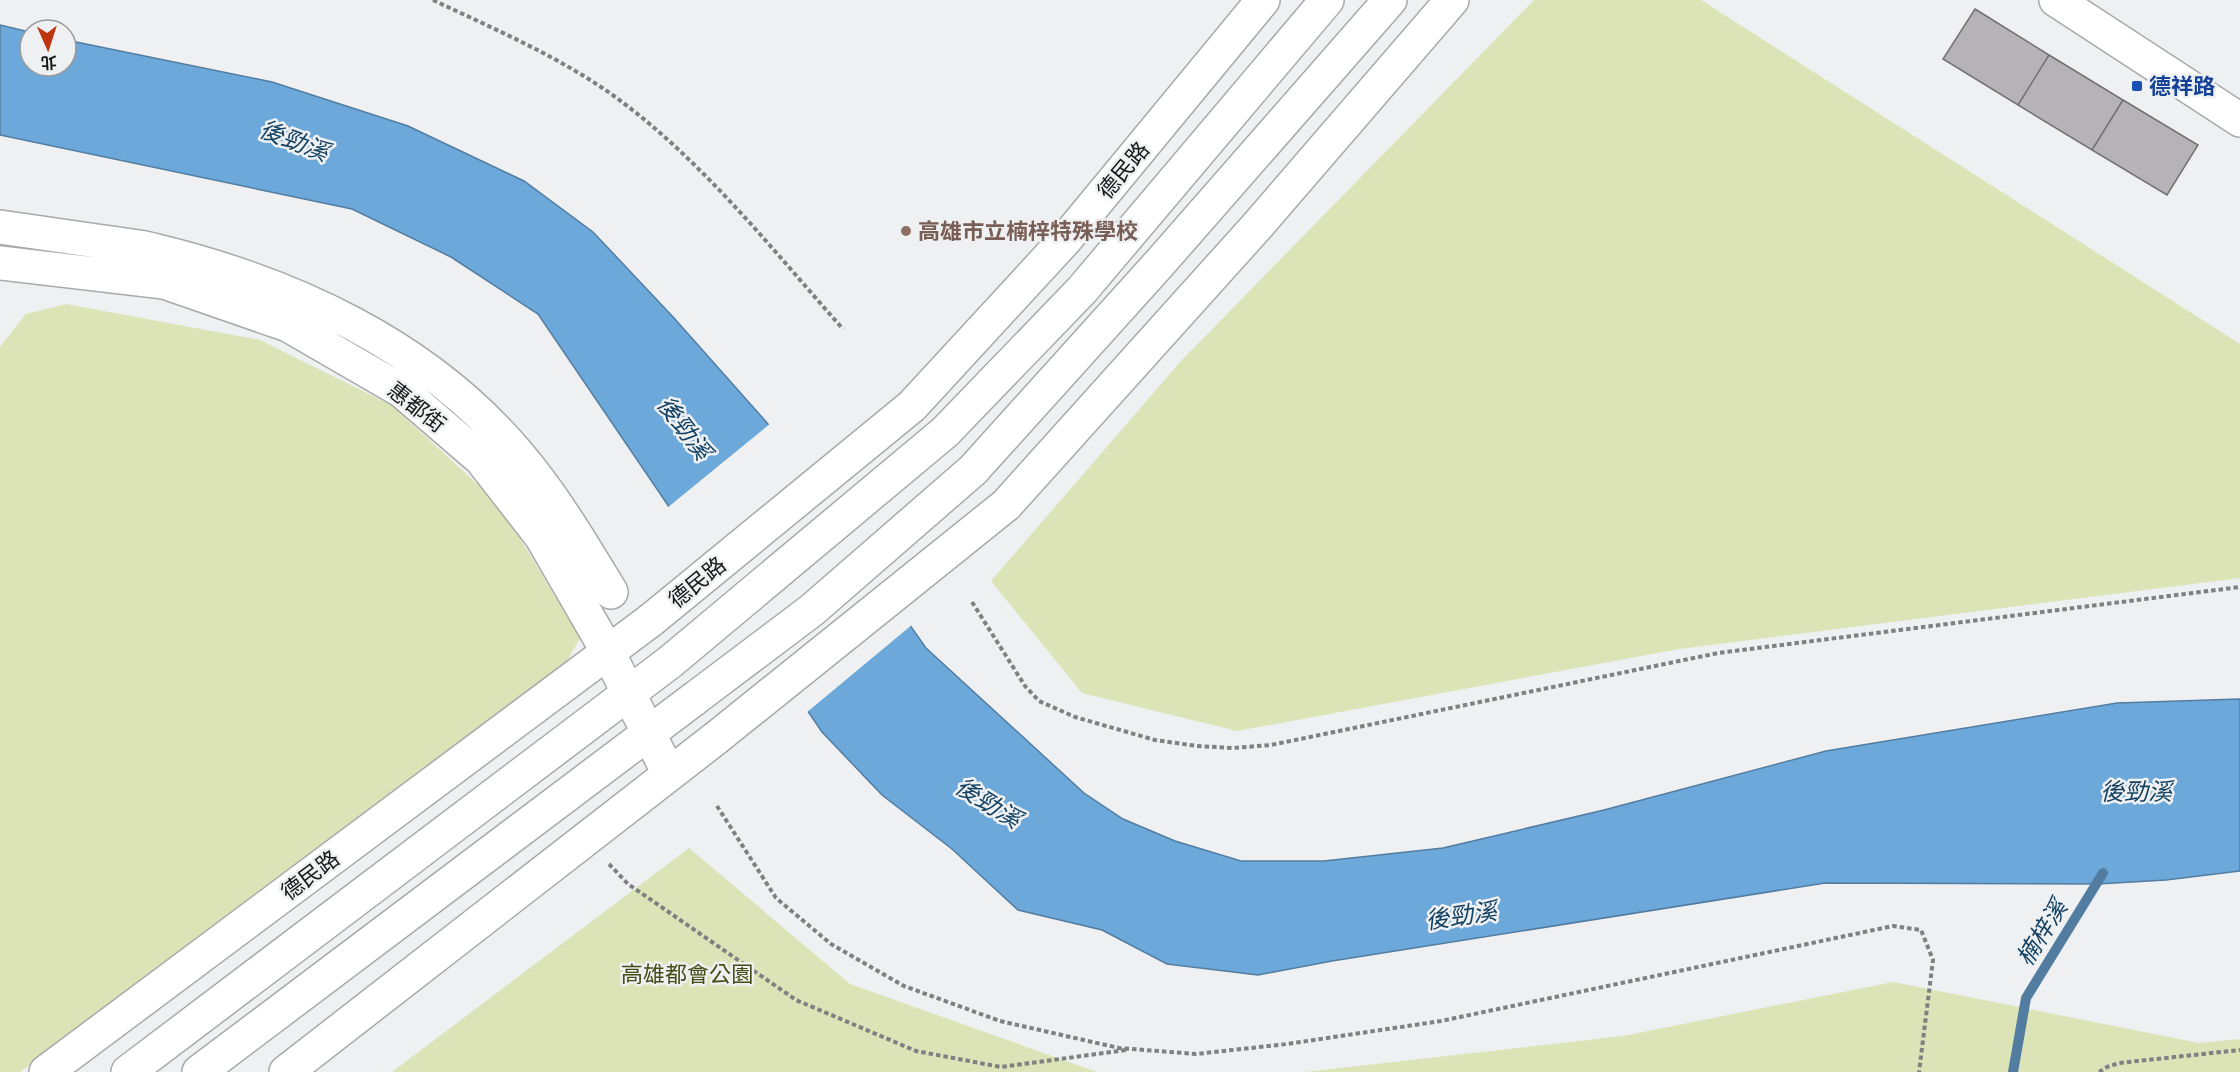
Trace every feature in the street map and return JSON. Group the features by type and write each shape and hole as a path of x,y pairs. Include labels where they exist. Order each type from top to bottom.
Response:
{"street":[{"name":"德民路","path":"46,1072 651,620 912,406 1065,240 1263,0"},
{"name":"德民路","path":"128,1072 670,662 945,432 1082,290 1327,0"},
{"path":"199,1072 812,610 973,470 1158,265 1390,0"},
{"path":"286,1072 716,738 1006,505 1258,225 1452,0"},
{"path":"2056,0 2240,120"},
{"path":"0,227 156,250 263,282 343,318 414,359 471,406 517,453 567,521 611,592"},
{"name":"惠都街","path":"0,263 164,282 288,325 402,391 480,459 541,536 608,652 669,774"}],"path":[{"path":"433,0 548,55 614,96 709,178 843,329"},
{"path":"972,602 1025,686 1038,701 1075,717 1143,737 1172,743 1233,748 1271,745 1718,653 2240,587"},
{"path":"717,806 776,898 831,944 904,986 1000,1021 1119,1048 1196,1054 1287,1044 1441,1021 1893,926 1921,930 1933,960 1918,1072"},
{"path":"585,840 628,884 796,1000 916,1051 1001,1067 1134,1049"},
{"path":"2099,1072 2119,1063 2240,1050"}],"green space":[{"path":"1534,0 1701,0 2240,344 2240,578 1679,649 1237,731 1082,693 991,581 1181,361"},
{"path":"66,304 260,340 391,405 500,505 580,638 566,663 20,1072 0,1072 0,347 26,314"},
{"name":"高雄都會公園","path":"689,848 850,984 1097,1072 392,1072"},
{"path":"1893,982 2199,1043 2240,1039 2240,1072 1305,1072 1623,1036"}],"water":[{"name":"後勁溪","path":"0,25 18,29 18,78 78,78 78,42 272,82 408,126 524,181 593,232 674,318 768,424 926,648 1084,793 1123,819 1175,841 1241,861 1324,861 1443,848 1604,810 1826,751 2117,703 2240,699 2240,871 2166,880 2098,884 1825,883 1332,961 1258,975 1167,964 1102,930 1018,910 952,849 882,795 822,732 538,314 451,257 352,209 0,135"}],"pier":[{"path":"771,423 913,624 806,713 667,508"}],"building":[{"path":"1975,9 2049,55 2018,105 1943,59"},
{"path":"2049,55 2123,100 2092,150 2018,105"},
{"path":"2123,100 2198,145 2167,195 2092,150"}],"waterway":[{"name":"楠梓溪","path":"2013,1072 2026,998 2103,873"}],"place":[{"name":"德祥路","path":"2137,86"},
{"name":"高雄市立楠梓特殊學校","path":"906,231"}]}
